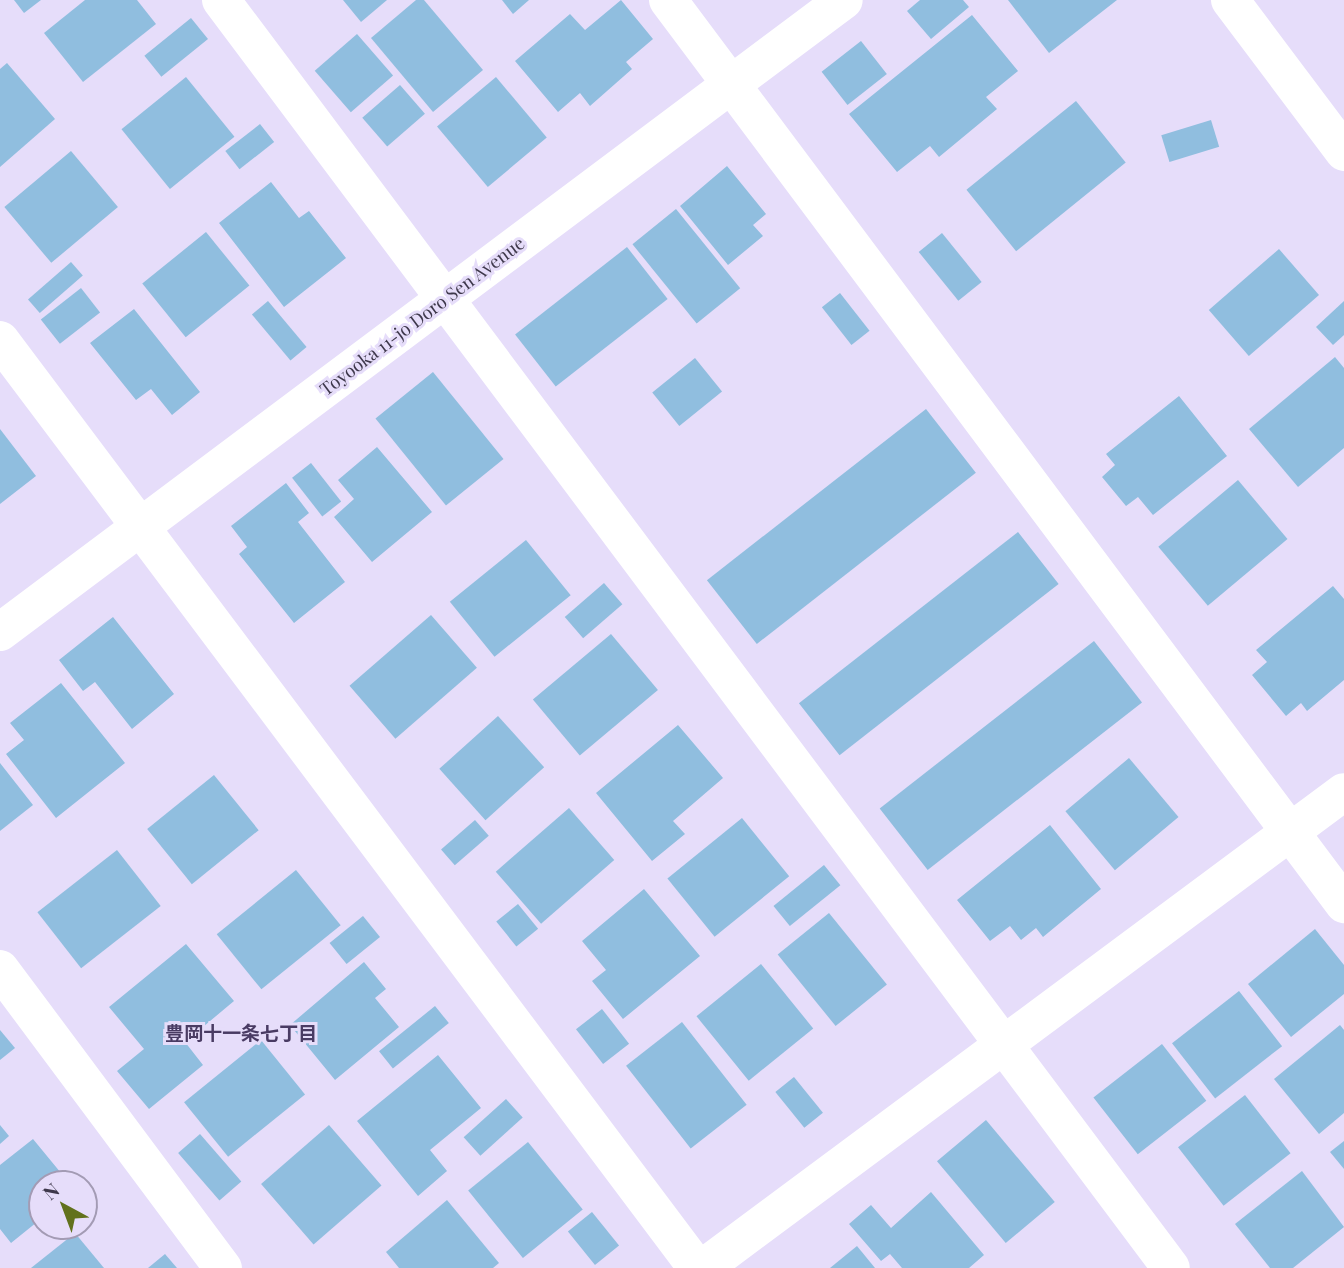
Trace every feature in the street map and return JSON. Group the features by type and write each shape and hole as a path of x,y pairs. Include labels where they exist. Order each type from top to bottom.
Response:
{"street":[{"path":"221,0 1171,1268"},
{"path":"668,0 1344,904"},
{"name":"Toyooka 11-jo Doro Sen Avenue","path":"0,632 844,0"},
{"path":"1230,0 1344,152"},
{"path":"0,340 697,1268"},
{"path":"703,1268 1344,792"},
{"path":"0,970 223,1268"}],"building":[{"path":"14,0 41,0 24,13"},
{"path":"85,0 137,0 156,24 83,82 44,33"},
{"path":"343,0 387,0 361,22"},
{"path":"416,0 424,0 483,70 433,112 371,38"},
{"path":"502,0 529,0 513,14"},
{"path":"621,0 653,39 626,62 632,69 590,106 580,93 558,112 515,61 570,14 585,30"},
{"path":"920,0 963,0 969,7 931,39 907,11"},
{"path":"1008,0 1117,0 1049,53"},
{"path":"972,15 1018,71 986,97 997,109 939,157 930,146 897,172 849,114"},
{"path":"191,18 208,39 161,77 144,56"},
{"path":"357,34 393,76 351,112 315,71"},
{"path":"861,41 887,74 847,105 822,72"},
{"path":"7,63 55,119 0,167 0,69"},
{"path":"186,77 234,137 170,189 121,129"},
{"path":"496,77 547,138 488,187 437,126"},
{"path":"400,85 425,114 387,146 362,118"},
{"path":"1076,101 1126,162 1016,251 966,190"},
{"path":"1211,120 1219,147 1169,162 1161,135"},
{"path":"260,124 274,142 239,169 225,151"},
{"path":"71,151 118,207 51,263 4,207"},
{"path":"727,166 766,214 753,225 763,236 728,265 680,206"},
{"path":"271,182 299,218 309,211 346,258 284,307 219,223"},
{"path":"676,209 740,288 697,324 632,244"},
{"path":"206,232 249,286 186,337 142,284"},
{"path":"942,233 982,282 958,301 919,252"},
{"path":"627,247 668,299 556,386 515,334"},
{"path":"1279,249 1319,295 1249,356 1209,310"},
{"path":"71,262 83,276 40,313 28,299"},
{"path":"81,288 100,312 60,344 41,319"},
{"path":"840,293 870,331 851,345 822,307"},
{"path":"268,301 307,347 290,360 252,314"},
{"path":"1344,301 1344,335 1333,345 1316,327"},
{"path":"134,309 200,392 172,415 151,389 136,400 90,343"},
{"path":"1335,357 1344,368 1344,448 1298,487 1249,429"},
{"path":"695,358 722,391 679,426 652,393"},
{"path":"433,372 503,459 446,506 375,419"},
{"path":"1179,396 1227,456 1153,515 1138,497 1126,506 1102,477 1115,465 1106,454"},
{"path":"926,409 976,473 757,644 707,580"},
{"path":"0,429 36,476 0,504"},
{"path":"377,447 432,512 372,562 334,517 354,499 338,480"},
{"path":"311,463 341,502 322,516 292,478"},
{"path":"1238,480 1287,539 1208,606 1158,547"},
{"path":"286,483 309,513 298,522 345,582 294,623 239,554 247,547 231,526"},
{"path":"1018,532 1059,584 840,755 799,703"},
{"path":"526,540 571,595 495,657 450,602"},
{"path":"604,583 622,604 583,638 565,617"},
{"path":"1333,586 1344,599 1344,680 1307,711 1301,703 1286,716 1252,675 1267,662 1256,650"},
{"path":"431,615 477,668 395,739 349,686"},
{"path":"113,617 174,694 132,729 95,682 83,691 59,660"},
{"path":"611,634 658,690 580,755 533,700"},
{"path":"1094,641 1142,702 928,870 880,808"},
{"path":"61,683 125,763 56,818 6,754 24,740 10,723"},
{"path":"498,716 544,767 485,820 439,769"},
{"path":"678,725 723,778 673,821 685,834 652,861 596,793"},
{"path":"1129,758 1178,817 1115,870 1065,811"},
{"path":"0,763 33,805 0,831"},
{"path":"214,775 259,830 192,884 147,829"},
{"path":"569,808 614,860 541,924 496,872"},
{"path":"742,818 789,876 715,937 667,878"},
{"path":"475,820 489,836 455,865 441,850"},
{"path":"1050,825 1101,889 1043,937 1036,928 1021,940 1010,926 990,941 957,900"},
{"path":"117,850 161,906 81,968 37,912"},
{"path":"824,865 840,885 790,926 773,906"},
{"path":"296,870 341,925 261,989 217,934"},
{"path":"644,889 700,956 623,1019 592,981 606,970 582,941"},
{"path":"518,904 538,929 516,946 496,922"},
{"path":"829,913 887,984 836,1026 778,955"},
{"path":"363,916 380,937 347,964 330,943"},
{"path":"1315,929 1344,965 1344,994 1291,1037 1248,984"},
{"path":"186,944 234,1001 185,1042 203,1065 149,1109 117,1071 144,1049 109,1007"},
{"path":"364,962 386,989 375,998 399,1027 335,1080 290,1025"},
{"path":"761,964 813,1029 749,1081 696,1016"},
{"path":"1239,991 1282,1046 1215,1098 1172,1043"},
{"path":"435,1006 449,1023 393,1068 379,1051"},
{"path":"602,1009 629,1044 603,1064 576,1029"},
{"path":"682,1022 747,1105 691,1148 626,1066"},
{"path":"1340,1025 1344,1030 1344,1113 1319,1134 1274,1079"},
{"path":"0,1030 15,1048 0,1060"},
{"path":"261,1040 305,1094 228,1157 184,1102"},
{"path":"1162,1044 1206,1101 1138,1154 1093,1098"},
{"path":"438,1055 481,1108 430,1150 447,1171 418,1196 357,1121"},
{"path":"794,1077 823,1113 804,1128 775,1092"},
{"path":"1245,1095 1291,1153 1224,1206 1178,1147"},
{"path":"506,1099 523,1118 480,1156 464,1137"},
{"path":"986,1120 1055,1202 1006,1243 937,1161"},
{"path":"0,1125 9,1136 0,1144"},
{"path":"329,1125 381,1185 314,1244 261,1184"},
{"path":"200,1134 241,1182 219,1201 178,1153"},
{"path":"33,1139 58,1170 28,1170 28,1229 11,1243 0,1229 0,1165"},
{"path":"1344,1141 1344,1169 1330,1152"},
{"path":"528,1142 583,1210 523,1258 468,1190"},
{"path":"1302,1171 1344,1227 1293,1268 1270,1268 1235,1224"},
{"path":"931,1192 984,1255 969,1268 902,1268 890,1254 881,1261 849,1224 871,1205 891,1228"},
{"path":"447,1200 499,1263 493,1268 399,1268 386,1252"},
{"path":"592,1212 619,1245 595,1265 568,1232"},
{"path":"66,1240 81,1240 104,1268 31,1268"},
{"path":"857,1246 875,1268 830,1268"},
{"path":"165,1254 177,1268 148,1268"}],"district":[{"name":"豊岡十一条七丁目","path":"241,1033"}]}
